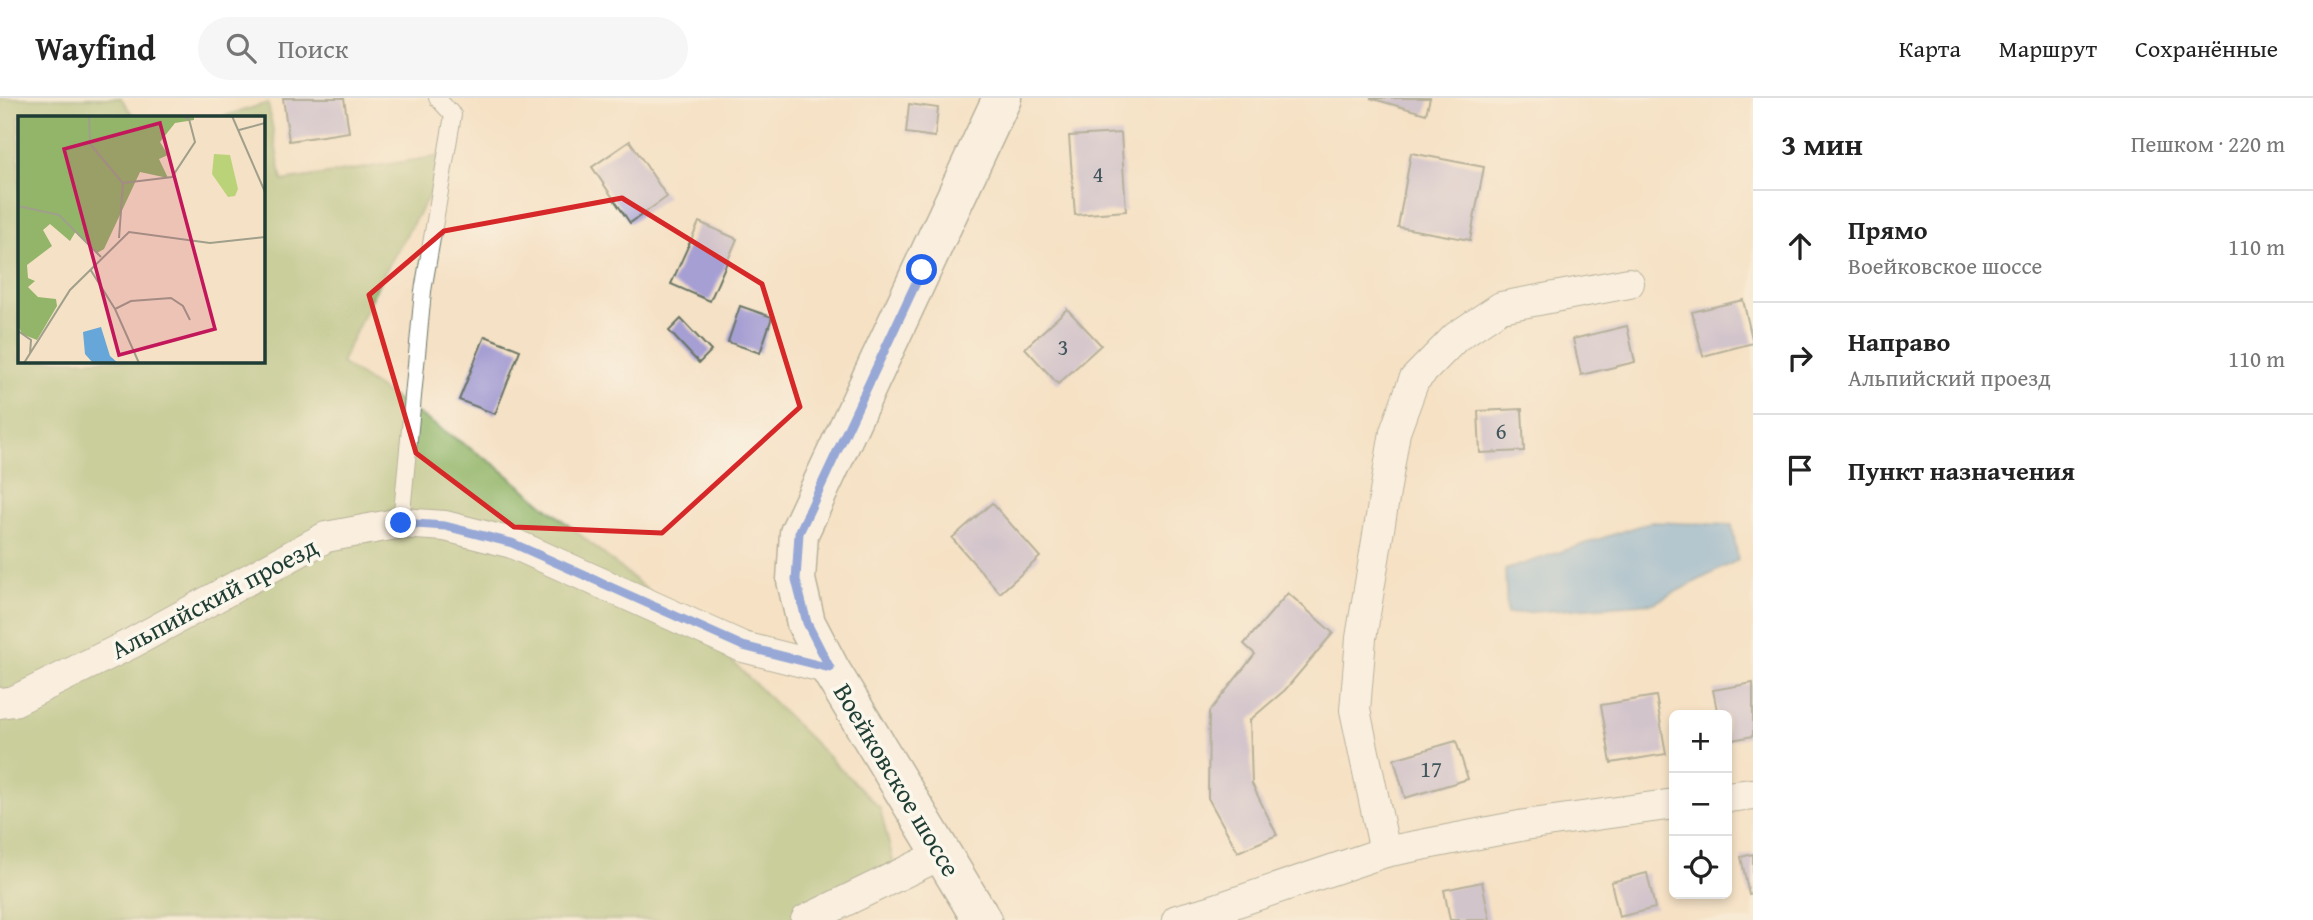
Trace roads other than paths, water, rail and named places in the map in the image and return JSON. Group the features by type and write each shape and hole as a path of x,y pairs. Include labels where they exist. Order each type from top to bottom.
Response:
{"street":[{"name":"Воейковское шоссе","path":"982,920 830,668 807,623 796,580 799,533 1002,98"},
{"path":"1385,852 1354,709 1362,638 1395,432 1414,380 1456,337 1501,307 1629,283"},
{"name":"Альпийский проезд","path":"0,703 14,701 132,643 326,537 401,523 445,526 512,543 743,646 830,668"},
{"path":"1732,796 1753,794"},
{"path":"1177,920 1385,852 1525,825 1669,805"},
{"path":"806,920 942,854"}],"lane":[{"path":"401,523 423,291 453,115 437,98"}],"water":[{"path":"1651,522 1732,525 1738,560 1654,603 1507,614 1505,570"}]}
